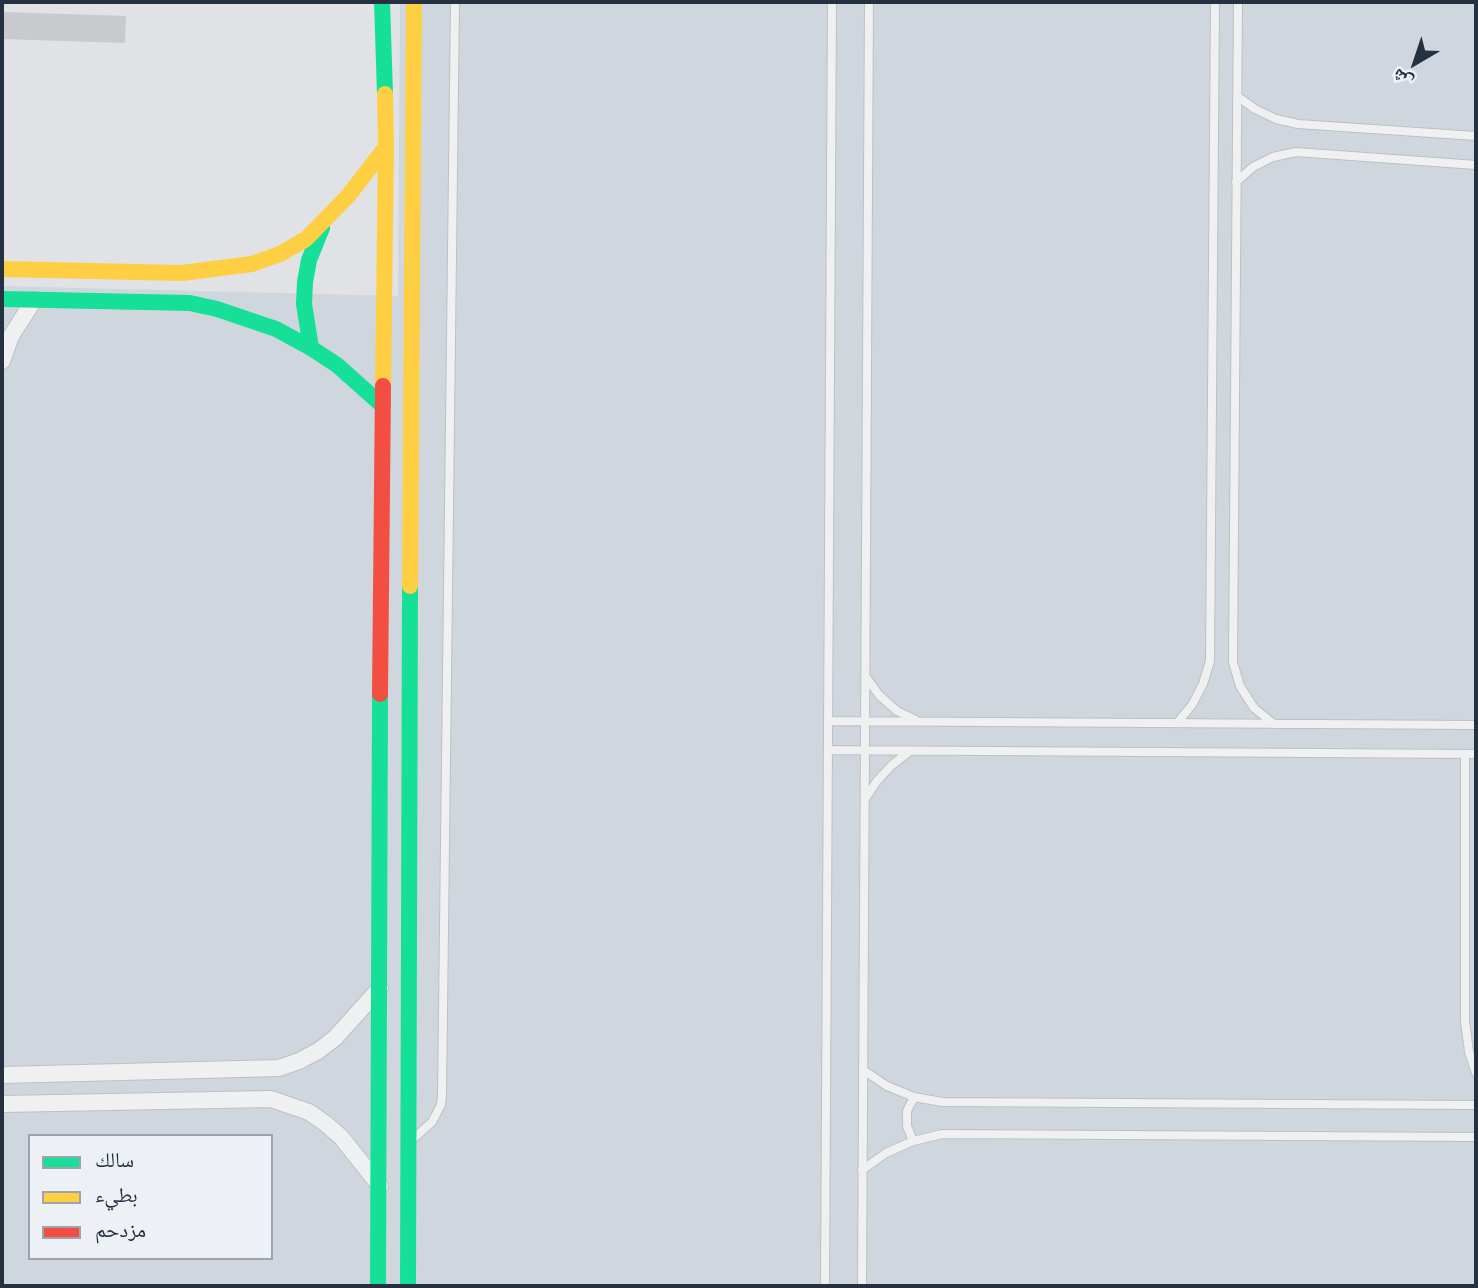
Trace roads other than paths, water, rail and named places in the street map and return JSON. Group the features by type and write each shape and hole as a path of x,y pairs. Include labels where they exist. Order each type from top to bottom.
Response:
{"street":[{"path":"382,2 386,147 380,709 379,1278 408,1279 414,2"},
{"path":"2,268 182,273 252,264 280,254 306,239 327,219 386,147"},
{"path":"312,348 305,315 305,282 313,249 327,219"},
{"path":"2,299 190,303 217,309 255,321 312,348 361,385 383,406"},
{"path":"2,361 11,336 34,300"},
{"path":"380,709 409,710"},
{"path":"2,1075 279,1068 318,1051 335,1038 380,988"},
{"path":"2,1104 271,1099 300,1108 326,1124 341,1137 380,1186"}],"lane":[{"path":"408,1144 432,1122 441,1105 442,1095 455,2"},
{"path":"825,1286 832,2"},
{"path":"862,1286 869,2"},
{"path":"1177,723 1192,705 1203,684 1210,661 1215,2"},
{"path":"1238,2 1233,662 1240,687 1254,708 1274,724"},
{"path":"1237,96 1266,114 1298,124 1476,136"},
{"path":"1237,183 1253,167 1273,156 1296,152 1476,165"},
{"path":"865,675 879,695 897,711 919,722"},
{"path":"828,721 1476,725"},
{"path":"828,750 1476,754"},
{"path":"864,799 892,765 910,751"},
{"path":"1465,754 1465,1021 1469,1052 1476,1073"},
{"path":"863,1070 887,1086 914,1097 942,1102 1476,1105"},
{"path":"913,1140 907,1126 907,1111 914,1097"},
{"path":"862,1170 886,1153 913,1140 942,1134 1476,1137"}]}
